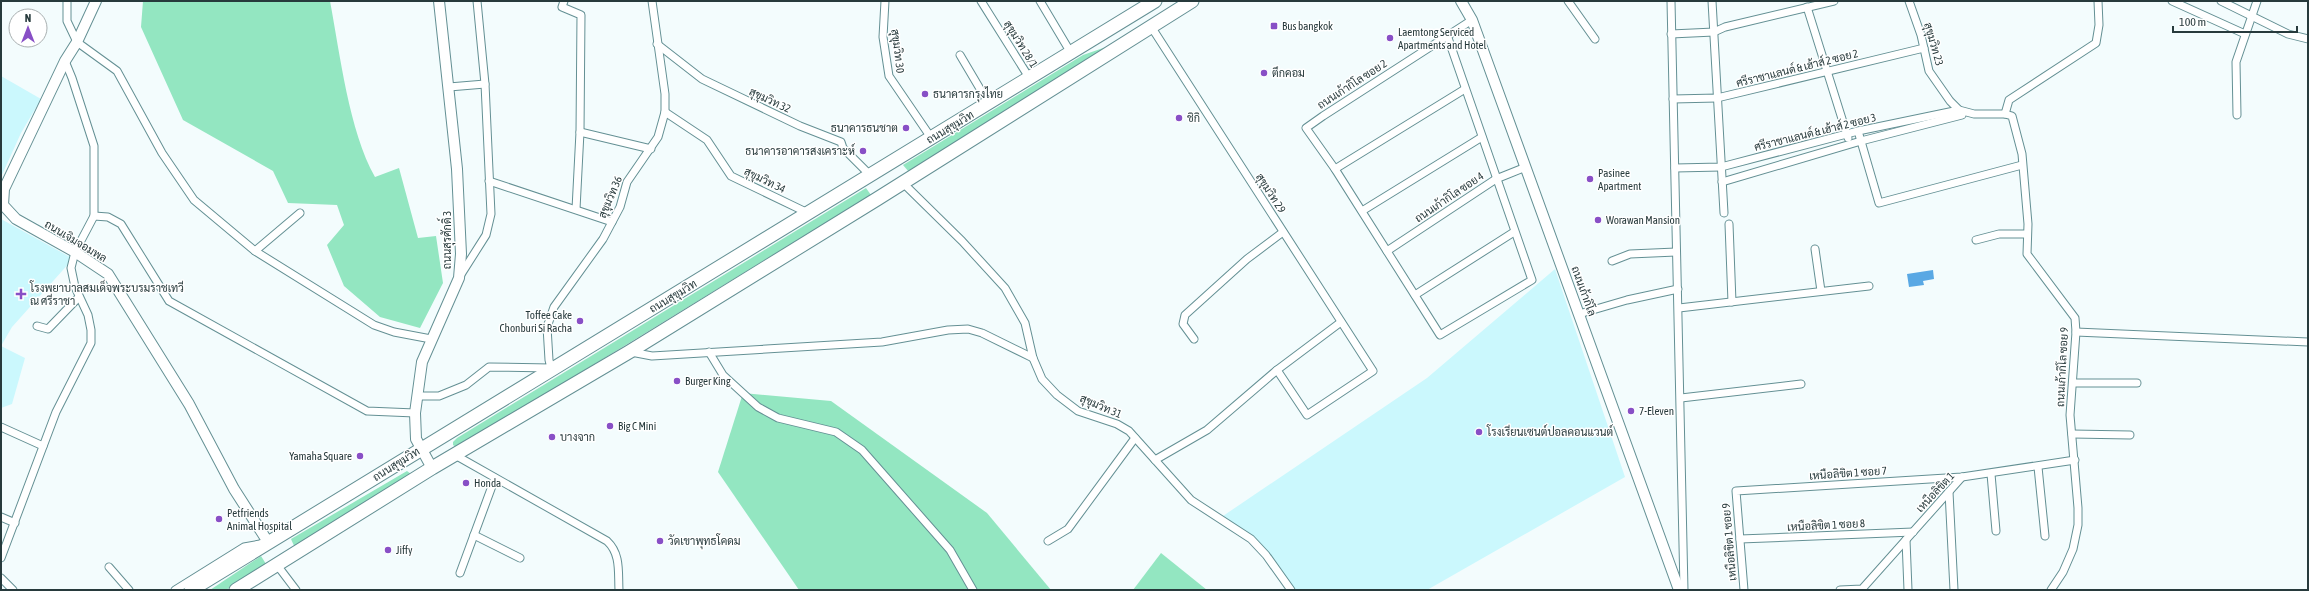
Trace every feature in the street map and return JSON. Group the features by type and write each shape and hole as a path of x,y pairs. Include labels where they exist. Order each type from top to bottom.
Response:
{"highway":[{"name":"ถนนสุขุมวิท","path":"194,584 268,542 551,368 871,176 1155,1"},
{"name":"ถนนสุขุมวิท","path":"236,590 432,468 629,352 1152,28 1192,1"}],"main road":[{"name":"ถนนเจิมจอมพล","path":"96,1 77,42 65,61 4,189 2,197 3,205 16,219 75,252 108,274 189,404 234,489 268,542"},
{"name":"ถนนสุรศักดิ์ 3","path":"432,468 420,449 416,435 415,413 422,362 459,278 461,254 457,169 439,1"},
{"name":"ถนนเก้ากิโล","path":"1461,1 1472,20 1679,590"}],"street":[{"path":"67,1 67,21 77,42 117,71 162,153 194,200 255,252 374,325 394,332 431,339"},
{"path":"459,278 486,235 491,214 485,84 477,1"},
{"path":"564,1 562,7 581,15 580,132 576,209"},
{"name":"สุขุมวิท 36","path":"551,368 549,360 547,327 554,307 604,239 620,207 627,182 658,137 665,112 665,94 652,1"},
{"name":"สุขุมวิท 30","path":"885,1 883,37 888,76 932,138"},
{"name":"สุขุมวิท 28/1","path":"981,1 1030,79"},
{"path":"1040,1 1071,53"},
{"path":"1568,1 1595,39"},
{"path":"1671,1 1676,252 1681,398 1684,590"},
{"path":"1712,1 1724,213"},
{"path":"1671,34 1714,32 1725,27 1834,1"},
{"path":"1959,110 1974,114 2005,114 2009,100 2096,43 2099,25 2098,1"},
{"path":"2172,1 2244,34"},
{"path":"2221,1 2288,34 2308,39"},
{"path":"2237,115 2236,62 2244,34 2257,1"},
{"name":"สุขุมวิท 23","path":"1911,3 1929,71 1950,101 1959,110"},
{"path":"1807,7 1846,134 1851,144"},
{"name":"ถนนเก้ากิโล ซอย 2","path":"1335,170 1306,128 1472,20"},
{"name":"สุขุมวิท 29","path":"1152,28 1373,370 1307,415 1277,370"},
{"path":"1447,35 1514,232 1532,280 1440,335 1335,170 1465,89"},
{"name":"สุขุมวิท 32","path":"657,44 702,79 800,126 841,142 843,148 871,176"},
{"name":"ศรีราชาแลนด์ & เฮ้าส์ 2 ซอย 2","path":"1673,99 1718,98 1827,73 1924,48"},
{"path":"960,55 989,104"},
{"path":"1,558 56,412 91,343 91,330 88,315 79,297 71,268 75,252 94,216 94,146 65,61"},
{"path":"448,88 485,84"},
{"name":"ศรีราชาแลนด์ & เฮ้าส์ 2 ซอย 3","path":"1675,168 1721,167 1858,131 1959,110"},
{"name":"สุขุมวิท 34","path":"665,112 707,140 731,176 809,213"},
{"name":"ศรีราชาแลนด์ & เฮ้าส์ 2 ซอย 3","path":"1722,182 1861,141 1958,115 1974,114"},
{"name":"ถนนเก้ากิโล ซอย 9","path":"2005,114 2012,116 2016,126 2027,206 2026,249 2029,259 2075,318 2076,332 2070,416 2078,508 2076,536 2073,549 2051,590"},
{"path":"1858,131 1879,203 2022,165"},
{"path":"580,132 651,149"},
{"path":"1362,211 1482,137"},
{"name":"ถนนเก้ากิโล ซอย 4","path":"1387,251 1496,179 1526,167"},
{"path":"489,181 612,222"},
{"name":"สุขุมวิท 31","path":"903,183 962,241 1005,288 1025,323 1032,358 1042,379 1058,395 1078,411 1117,424 1129,431 1191,500 1250,539 1266,555 1292,590"},
{"path":"255,252 300,213"},
{"path":"94,216 108,217 121,224 169,301 367,411 415,413"},
{"path":"1729,224 1732,302"},
{"path":"1194,339 1183,324 1185,316 1242,264 1283,232"},
{"path":"1415,295 1514,232"},
{"path":"1976,240 1999,234 2026,234"},
{"path":"1815,249 1821,291"},
{"path":"1612,261 1630,254 1676,252"},
{"path":"1678,308 1869,286"},
{"path":"1579,314 1627,300 1678,289"},
{"path":"37,326 48,329 79,297"},
{"path":"1154,460 1207,430 1277,370 1341,322"},
{"path":"629,352 652,356 882,342 948,330 968,329 982,332 1032,358"},
{"path":"2076,332 2308,342"},
{"path":"709,352 723,375 758,407 778,418 836,432 862,450 950,550 973,590"},
{"path":"418,396 439,396 466,385 489,368 551,368"},
{"path":"2073,383 2138,383"},
{"path":"1681,398 1801,384"},
{"path":"1,427 43,446"},
{"path":"2072,434 2130,435"},
{"path":"1048,541 1068,529 1135,438"},
{"path":"455,455 607,541 613,547 618,556 619,590"},
{"name":"เหนือลิขิต 1","path":"1840,590 1862,589 1962,477 2038,467 2075,460"},
{"path":"2038,467 2045,536"},
{"path":"1991,474 1996,531"},
{"name":"เหนือลิขิต 1 ซอย 7","path":"1736,491 1962,477"},
{"path":"460,574 495,478"},
{"name":"เหนือลิขิต 1 ซอย 9","path":"1736,491 1744,590"},
{"path":"1949,492 1954,590"},
{"path":"1,517 15,523"},
{"name":"เหนือลิขิต 1 ซอย 8","path":"1740,540 1913,532"},
{"path":"474,535 520,558"},
{"path":"1906,540 1908,590"},
{"path":"277,564 296,590"},
{"path":"109,567 129,590"},
{"path":"1,578 13,590"},
{"path":"175,590 194,584"}],"shaded area":[{"path":"1,76 41,99 21,133 1,177"},
{"name":"โรงพยาบาลสมเด็จพระบรมราชเทวี ณ ศรีราชา","path":"1,219 70,257 71,261 12,327 1,346"},
{"name":"โรงเรียนเซนต์ปอลคอนแวนต์","path":"1555,269 1625,477 1427,590 1292,590 1254,542 1220,518 1427,378"},
{"path":"1,346 25,358 12,404 1,408"}],"green space":[{"path":"143,1 330,1 346,92 358,138 366,158 375,177 399,168 418,238 436,236 443,283 420,328 380,317 344,286 327,245 344,225 337,205 288,203 273,171 183,120 141,27"},
{"path":"1106,47 909,172 903,165 1083,55"},
{"path":"866,188 871,195 464,444 456,447 453,445 453,442 457,438"},
{"path":"743,393 831,401 987,513 1051,590 799,590 718,472"},
{"path":"407,471 411,474 295,548 291,539"},
{"path":"1161,553 1207,590 1133,590"},
{"path":"261,556 266,564 226,590 210,590"}],"water":[{"path":"1933,270 1934,279 1923,281 1924,285 1909,287 1907,274"}],"place":[{"name":"Bus bangkok","path":"1274,26"},
{"name":"Laemtong Serviced Apartments and Hotel","path":"1390,38"},
{"name":"ตึกคอม","path":"1264,73"},
{"name":"ธนาคารกรุงไทย","path":"925,94"},
{"name":"ชิกิ","path":"1179,118"},
{"name":"ธนาคารธนชาต","path":"906,128"},
{"name":"ธนาคารอาคารสงเคราะห์","path":"863,151"},
{"name":"Pasinee Apartment","path":"1590,179"},
{"name":"Worawan Mansion","path":"1598,220"},
{"name":"โรงพยาบาลสมเด็จพระบรมราชเทวี ณ ศรีราชา","path":"21,294"},
{"name":"Toffee Cake Chonburi Si Racha","path":"580,321"},
{"name":"Burger King","path":"677,381"},
{"name":"7-Eleven","path":"1631,411"},
{"name":"Big C Mini","path":"610,426"},
{"name":"โรงเรียนเซนต์ปอลคอนแวนต์","path":"1479,432"},
{"name":"บางจาก","path":"552,437"},
{"name":"Yamaha Square","path":"360,456"},
{"name":"Honda","path":"466,483"},
{"name":"Petfriends Animal Hospital","path":"219,519"},
{"name":"วัดเขาพุทธโคดม","path":"660,541"},
{"name":"Jiffy","path":"388,550"}]}
